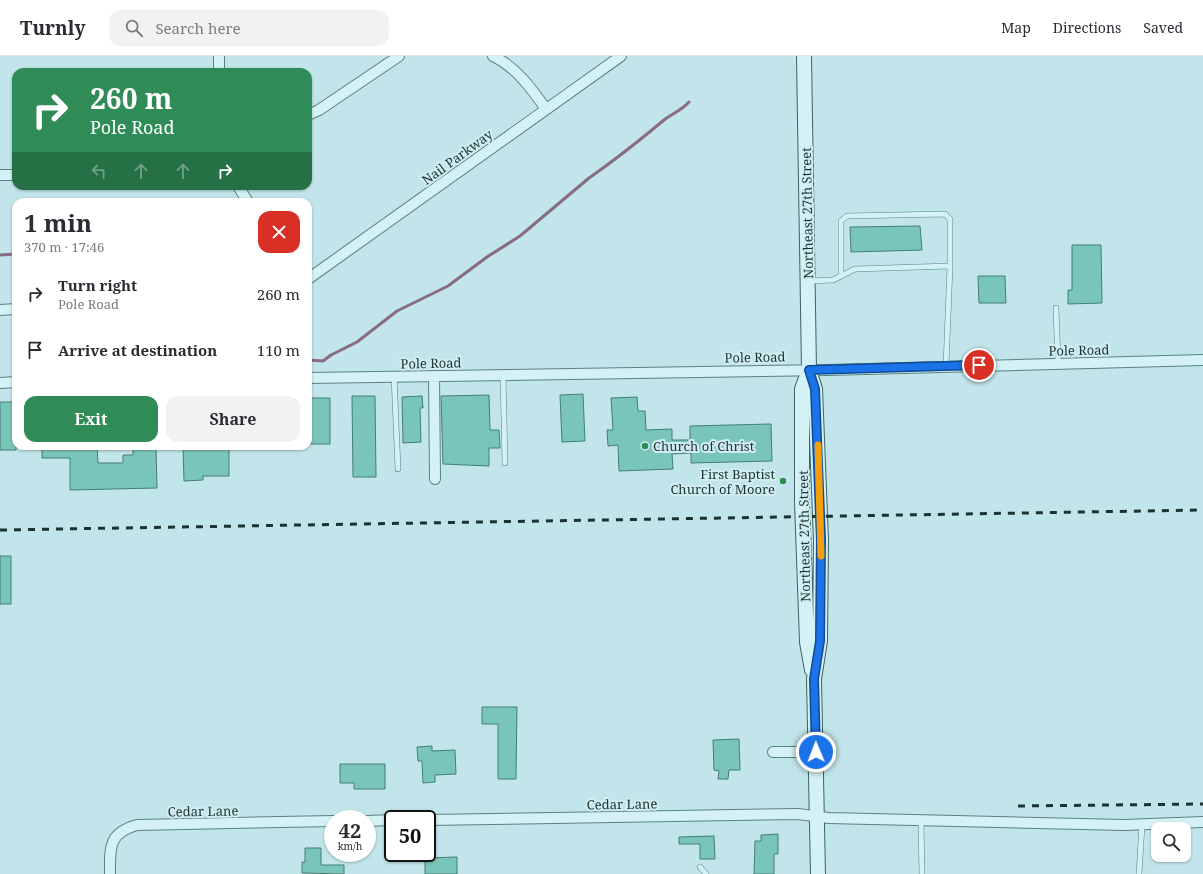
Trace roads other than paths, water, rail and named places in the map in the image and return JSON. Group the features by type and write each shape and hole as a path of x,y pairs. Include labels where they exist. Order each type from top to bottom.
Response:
{"main road":[{"name":"Northeast 27th Street","path":"804,56 809,370 802,389 802,510 807,642 814,679 818,874"}],"street":[{"path":"219,56 219,68"},
{"path":"312,113 399,56"},
{"path":"492,56 503,62 523,79 546,109"},
{"name":"Nail Parkway","path":"312,276 621,56"},
{"path":"0,175 12,175"},
{"path":"0,310 12,309"},
{"name":"Pole Road","path":"312,378 809,370 1203,360"},
{"path":"434,376 435,478"},
{"path":"0,383 12,382"},
{"path":"773,752 816,752"},
{"name":"Cedar Lane","path":"436,820 798,814 921,821 1142,825 1203,822"},
{"name":"Cedar Lane","path":"110,874 112,845 117,834 124,829 137,825 324,822"}],"lane":[{"path":"841,276 841,221 847,216 945,214 950,219 950,266 946,366"},
{"path":"808,281 833,280 855,268 950,266"},
{"path":"1056,308 1058,363"},
{"path":"504,375 505,463"},
{"path":"394,376 398,469"},
{"path":"921,821 922,874"},
{"path":"1139,874 1142,825"},
{"path":"700,867 706,874"}],"waterway":[{"path":"312,360 323,361 331,355 357,342 397,311 448,286 487,257 520,236 589,178 689,102"},
{"path":"0,255 12,254"}],"railway":[{"path":"0,530 1203,510"},
{"path":"1018,806 1203,804"}],"place":[{"name":"Church of Christ","path":"645,446"},
{"name":"First Baptist Church of Moore","path":"783,481"}]}
